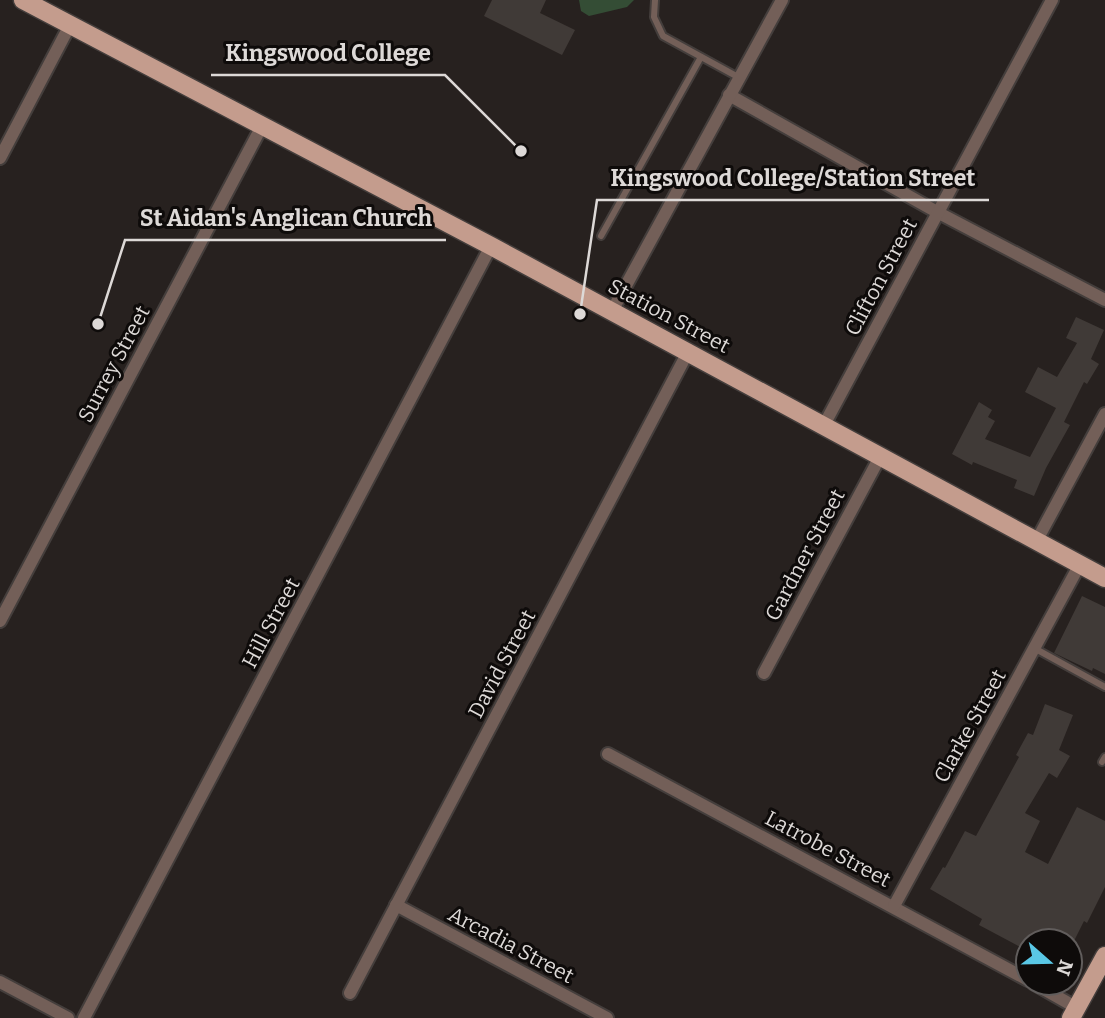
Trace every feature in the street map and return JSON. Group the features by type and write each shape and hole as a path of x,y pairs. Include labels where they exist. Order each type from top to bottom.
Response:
{"main road":[{"name":"Station Street","path":"23,0 491,246 1105,578"},
{"path":"1074,1013 1105,956"}],"street":[{"path":"612,311 782,0"},
{"name":"Clifton Street","path":"824,425 1052,0"},
{"path":"0,158 71,25"},
{"path":"729,95 937,212 1105,300"},
{"name":"Surrey Street","path":"0,621 262,126"},
{"name":"Hill Street","path":"84,1018 491,246"},
{"name":"David Street","path":"350,993 688,352"},
{"path":"1037,540 1105,414"},
{"name":"Gardner Street","path":"764,673 880,455"},
{"name":"Clarke Street","path":"894,906 1080,564"},
{"name":"Latrobe Street","path":"608,754 1014,973"},
{"name":"Arcadia Street","path":"396,905 607,1018"},
{"path":"0,982 68,1018"},
{"name":"Latrobe Street","path":"1051,997 1074,1013"}],"lane":[{"path":"655,0 654,17 663,36 738,77"},
{"path":"601,236 701,57"},
{"path":"1034,648 1105,687"}],"green space":[{"path":"579,0 634,0 627,7 589,16 581,11"}],"building":[{"path":"492,0 546,0 540,13 575,30 562,55 484,16"},
{"path":"1076,317 1104,330 1091,359 1099,364 1087,384 1084,382 1064,422 1070,425 1034,496 1014,488 1017,480 973,462 972,465 952,454 979,402 992,410 988,417 995,421 985,439 1030,457 1056,408 1025,392 1038,367 1057,377 1077,343 1066,338"},
{"path":"1082,596 1105,607 1105,674 1093,668 1092,671 1054,653"},
{"path":"1045,704 1073,715 1059,750 1070,756 1057,778 1049,773 1025,813 1040,821 1025,852 1048,864 1077,807 1105,821 1105,887 1087,923 1084,921 1081,927 1014,927 1014,944 979,925 982,919 930,889 965,831 976,836 1019,757 1016,755 1028,733 1033,735"}],"place":[{"name":"Kingswood College","path":"521,151"},
{"name":"Kingswood College/Station Street","path":"580,314"},
{"name":"St Aidan's Anglican Church","path":"98,324"}]}
